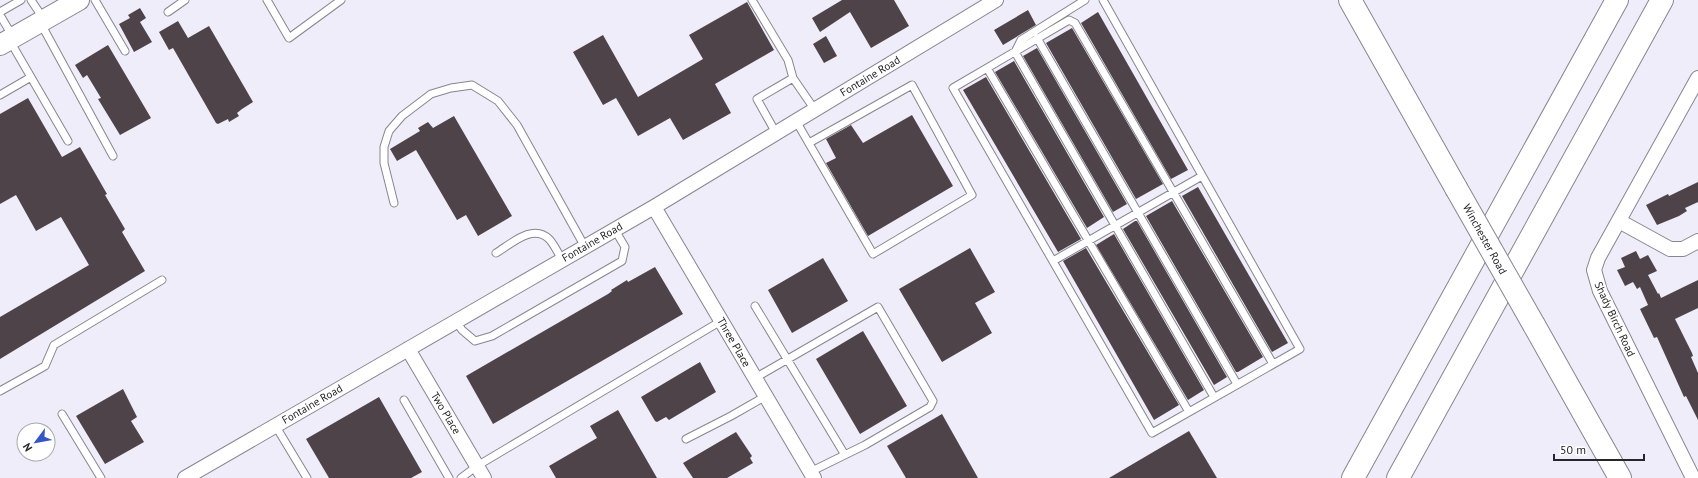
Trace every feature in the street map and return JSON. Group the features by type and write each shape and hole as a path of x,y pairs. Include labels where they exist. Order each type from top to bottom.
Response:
{"main road":[{"path":"7,41 79,0"},
{"name":"Winchester Road","path":"1350,0 1620,478"},
{"path":"1353,478 1617,0"},
{"path":"1398,478 1662,0"}],"street":[{"name":"Fontaine Road","path":"185,478 615,230 996,0"},
{"name":"Shady Birch Road","path":"1693,478 1597,281 1594,270 1595,264 1698,78"},
{"name":"Three Place","path":"654,207 812,475"},
{"path":"1619,221 1670,249 1683,249 1698,241"},
{"name":"Two Place","path":"408,349 484,478"}],"lane":[{"path":"21,0 0,13 7,41 31,77 68,141"},
{"path":"31,0 113,156"},
{"path":"95,0 125,51"},
{"path":"168,12 186,0"},
{"path":"267,0 289,38 341,0"},
{"path":"752,0 788,60 793,78 815,110"},
{"path":"1015,52 1021,40 1085,0"},
{"path":"1103,0 1300,349 1152,433 953,88 1070,20 1075,23 1273,364"},
{"path":"1037,38 1237,384"},
{"path":"1015,52 1116,225 1214,398"},
{"path":"987,68 1090,240 1189,412"},
{"path":"0,95 31,77"},
{"path":"776,133 758,99 793,78"},
{"path":"394,203 384,164 384,147 388,131 402,116 431,94 451,88 472,85 498,101 517,125 585,246"},
{"path":"796,121 873,254 972,195 912,85 809,143"},
{"path":"1053,261 1202,176"},
{"path":"456,321 462,330 475,341 492,336 622,261 625,247 615,230"},
{"path":"496,252 532,232 542,233 550,239 562,260"},
{"path":"0,391 45,366 54,345 162,280"},
{"path":"754,306 845,455"},
{"path":"755,378 878,308 933,401 930,407 812,475"},
{"path":"461,478 477,466 721,321"},
{"path":"686,439 732,416 766,396"},
{"path":"404,400 449,478"},
{"path":"62,414 101,478"},
{"path":"276,426 307,478"}],"building":[{"path":"842,0 894,0 909,26 871,48 850,12 820,32 812,18"},
{"path":"747,2 774,50 715,84 731,113 683,140 670,118 638,136 616,98 603,105 573,52 603,35 638,97 703,59 689,35"},
{"path":"140,8 146,18 140,22 152,42 134,52 119,24 130,18 128,15"},
{"path":"1028,10 1036,25 1003,45 994,30"},
{"path":"1098,12 1188,170 1171,179 1081,23"},
{"path":"178,21 188,38 209,26 253,102 237,113 239,116 229,122 228,119 218,124 216,123 173,48 169,50 159,32"},
{"path":"1072,28 1163,184 1136,199 1046,43"},
{"path":"826,36 837,56 824,63 813,44"},
{"path":"108,45 151,118 120,135 98,99 101,98 87,75 83,78 75,65"},
{"path":"1037,48 1127,204 1113,212 1023,56"},
{"path":"1014,61 1104,217 1087,228 995,72"},
{"path":"986,77 1081,239 1058,252 963,90"},
{"path":"28,98 62,157 80,147 125,229 122,232 145,271 0,359 0,317 89,265 61,217 36,231 16,195 0,204 0,114"},
{"path":"912,115 953,186 868,236 826,163 836,158 826,139 851,125 863,143"},
{"path":"454,116 512,216 478,236 466,215 457,220 416,150 397,161 390,149 420,131 418,128 428,122 433,128"},
{"path":"1698,182 1698,202 1685,208 1687,211 1679,216 1657,225 1646,205"},
{"path":"1198,187 1288,343 1272,352 1182,196"},
{"path":"1172,201 1263,357 1238,372 1236,372 1146,216"},
{"path":"1137,221 1227,377 1214,385 1123,229"},
{"path":"1114,234 1204,390 1188,400 1096,245"},
{"path":"970,248 995,292 975,303 992,333 942,362 899,289"},
{"path":"1086,248 1179,405 1154,420 1063,261"},
{"path":"1636,251 1640,259 1648,255 1657,271 1648,275 1661,298 1698,280 1698,308 1675,319 1692,353 1693,356 1691,357 1698,373 1698,420 1686,396 1684,397 1657,337 1654,338 1640,309 1648,305 1640,287 1637,289 1633,282 1625,286 1617,270 1625,267 1621,258"},
{"path":"823,258 848,301 792,333 768,290"},
{"path":"655,267 683,314 493,424 466,376 608,294 612,291 611,290 627,280 628,282"},
{"path":"863,331 907,406 860,434 816,359"},
{"path":"700,362 716,392 669,420 666,417 657,422 655,421 641,397"},
{"path":"123,389 137,417 131,421 144,442 105,464 76,416"},
{"path":"379,397 422,472 411,478 329,478 306,439"},
{"path":"618,410 657,478 556,478 549,466 597,438 590,426"},
{"path":"942,414 978,478 906,478 887,446"},
{"path":"1189,431 1217,478 1109,478"},
{"path":"736,432 752,456 750,458 753,463 727,478 693,478 683,463"}]}
